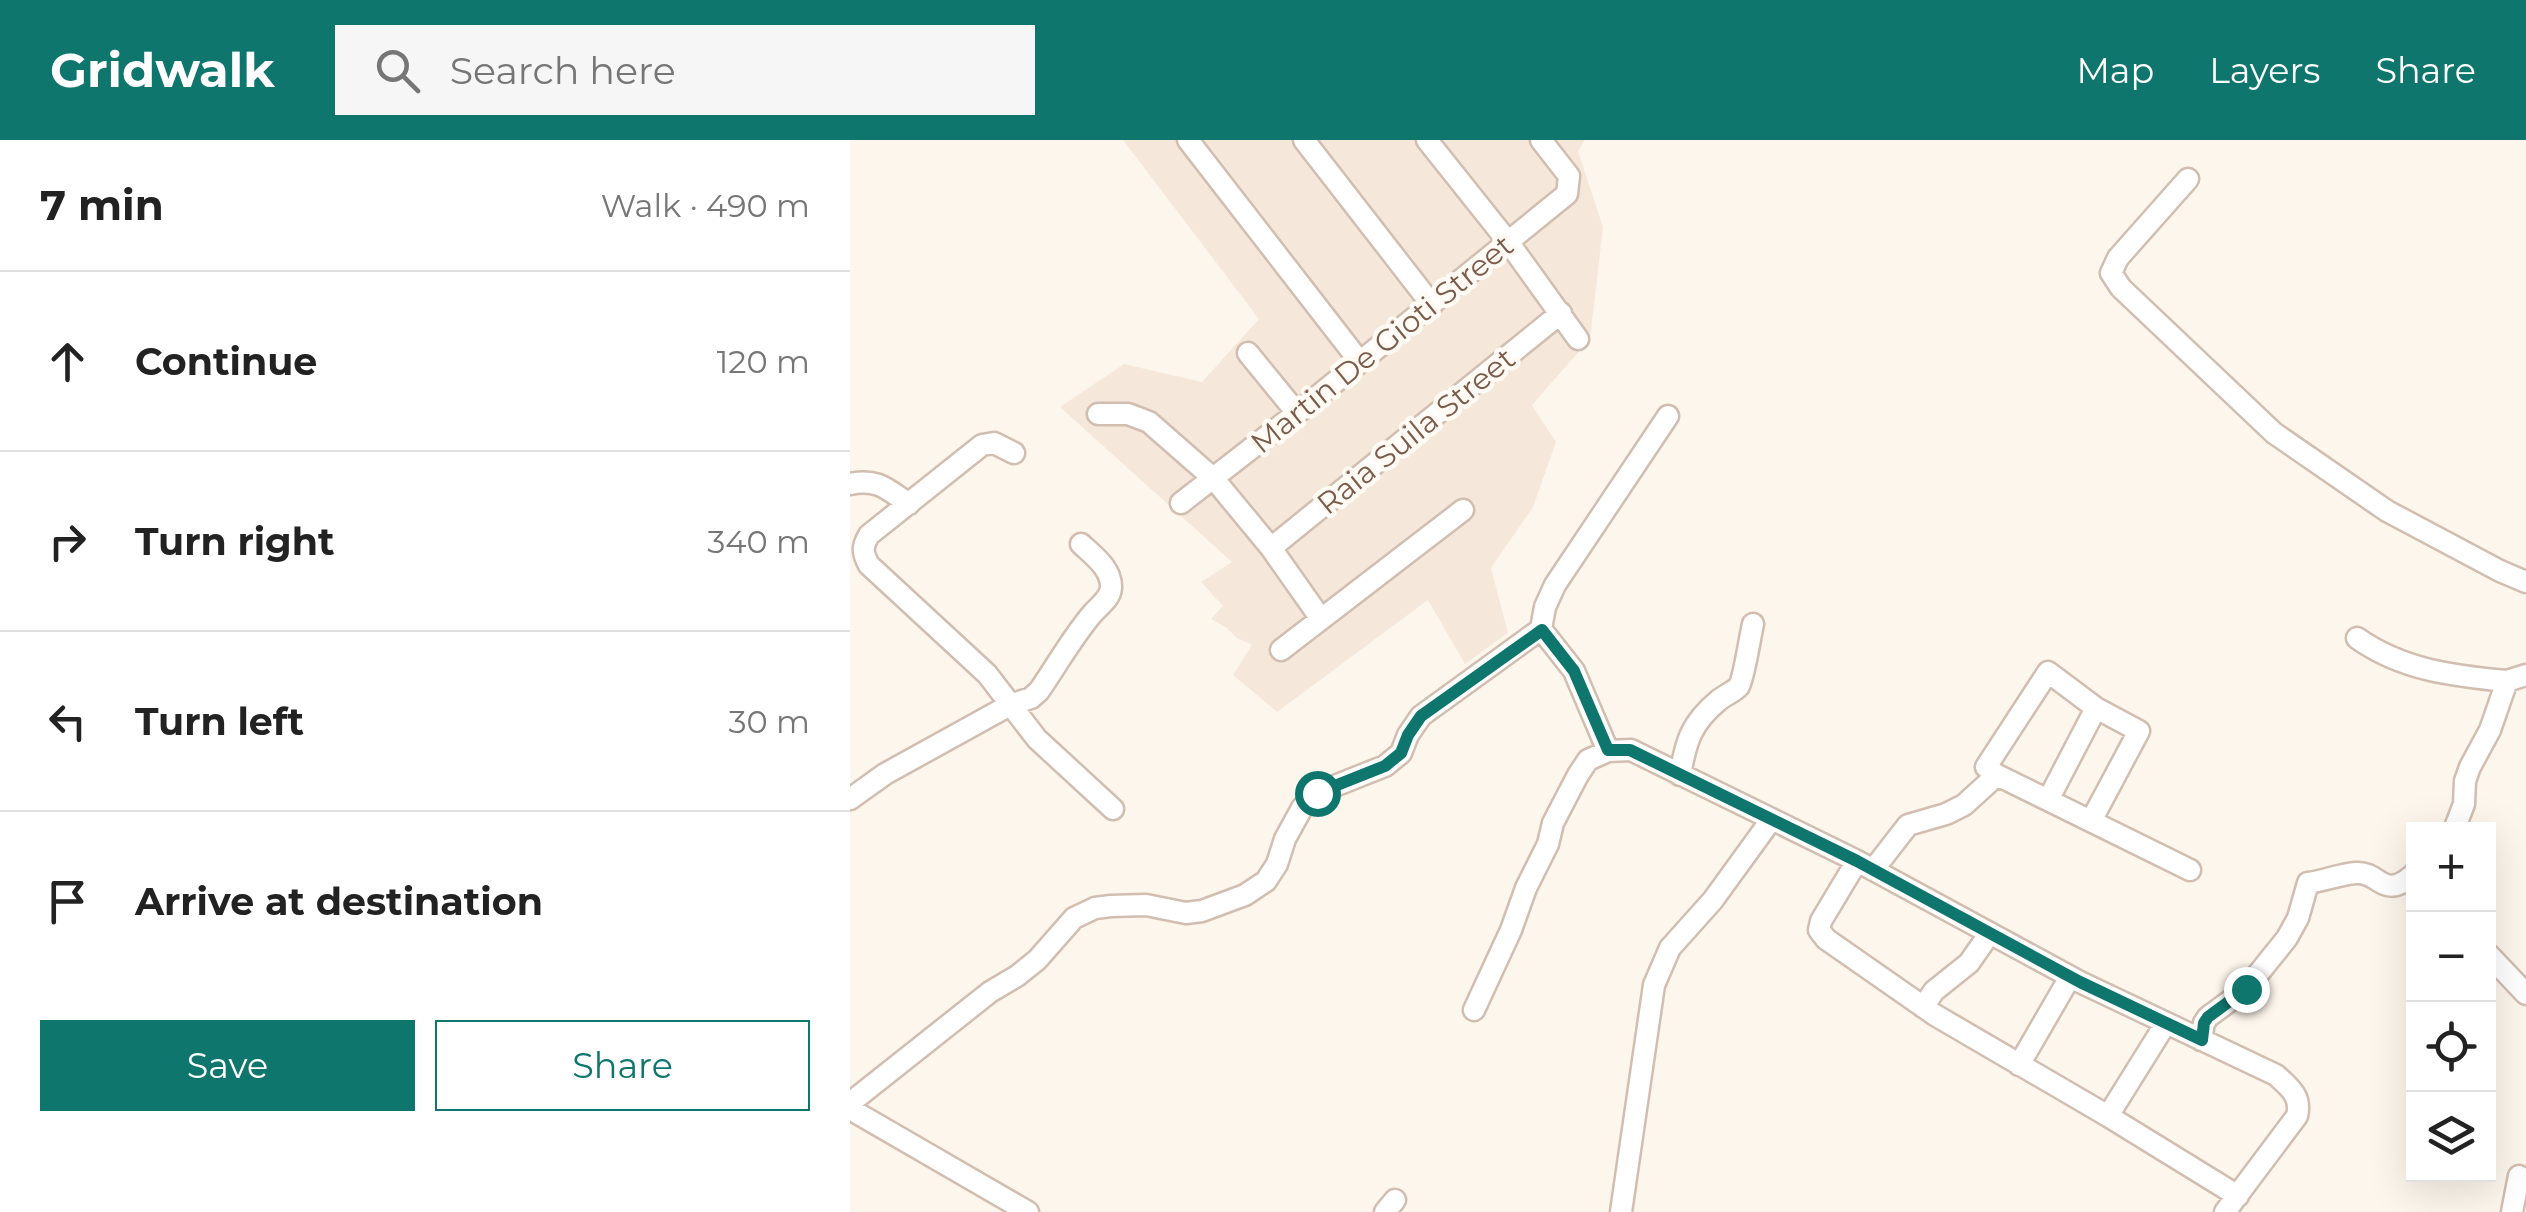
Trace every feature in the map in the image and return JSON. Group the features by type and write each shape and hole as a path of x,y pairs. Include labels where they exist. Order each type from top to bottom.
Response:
{"street":[{"path":"1188,140 1360,362"},
{"path":"1304,140 1432,305"},
{"path":"1426,140 1578,339"},
{"name":"Martin De Gioti Street","path":"1182,502 1567,194 1569,176 1541,140"},
{"path":"2188,179 2118,258 2111,273 2121,288 2274,433 2386,510 2526,582"},
{"name":"Raia Suila Street","path":"1271,548 1561,313"},
{"path":"1248,353 1297,413"},
{"path":"1098,414 1128,414 1149,422 1214,479 1271,548 1321,619"},
{"path":"1608,750 1574,671 1542,630 1544,606 1668,416"},
{"path":"1014,453 994,443 982,445 869,535 863,547 864,556 988,674 1037,739 1114,808"},
{"path":"850,484 879,483 909,504"},
{"path":"1280,650 1463,510"},
{"path":"850,800 885,774 1010,705 1032,698 1111,590 1110,577 1101,561 1081,544"},
{"path":"1680,775 1686,740 1696,724 1739,686 1753,624"},
{"path":"1028,1212 850,1106 990,992 1037,960 1074,918 1095,908 1111,906 1202,911 1245,895 1266,881 1302,808 1317,793 1385,766 1401,753 1421,716 1542,630"},
{"path":"2357,638 2378,653 2408,665 2469,677 2516,678 2470,767 2457,822"},
{"path":"2091,821 2139,730 2096,708 2048,672 1986,767 1997,775 2190,870"},
{"path":"2048,800 2096,708"},
{"path":"1474,1010 1548,844 1553,823 1588,760 1608,750 1630,750 1865,865 2070,977 2276,1075 2295,1093 2297,1116 2231,1204 2108,1116 1923,1008 1821,936 1821,921 1865,865 1908,824 1964,806 1997,775"},
{"path":"1621,1212 1654,985 1661,965 1670,948 1713,900 1771,820"},
{"path":"2202,1040 2208,1017 2246,989 2293,929 2308,883 2354,873 2396,886 2406,879"},
{"path":"1923,1008 1934,991 1969,963 1990,933"},
{"path":"2496,962 2526,994"},
{"path":"2019,1065 2070,977"},
{"path":"2108,1116 2166,1023"},
{"path":"2512,1212 2519,1176"}],"shaded area":[{"path":"1123,140 1585,140 1578,151 1603,227 1590,339 1532,405 1556,442 1533,507 1491,568 1508,633 1465,664 1428,600 1277,712 1233,675 1252,645 1211,619 1223,606 1201,582 1232,562 1060,407 1124,364 1202,382 1259,319"}],"route":[{"path":"1317,793 1385,766 1401,753 1421,716 1542,630 1574,671 1608,750 1630,750 1857,861 2080,982 2202,1040 2208,1017 2246,989"}]}
